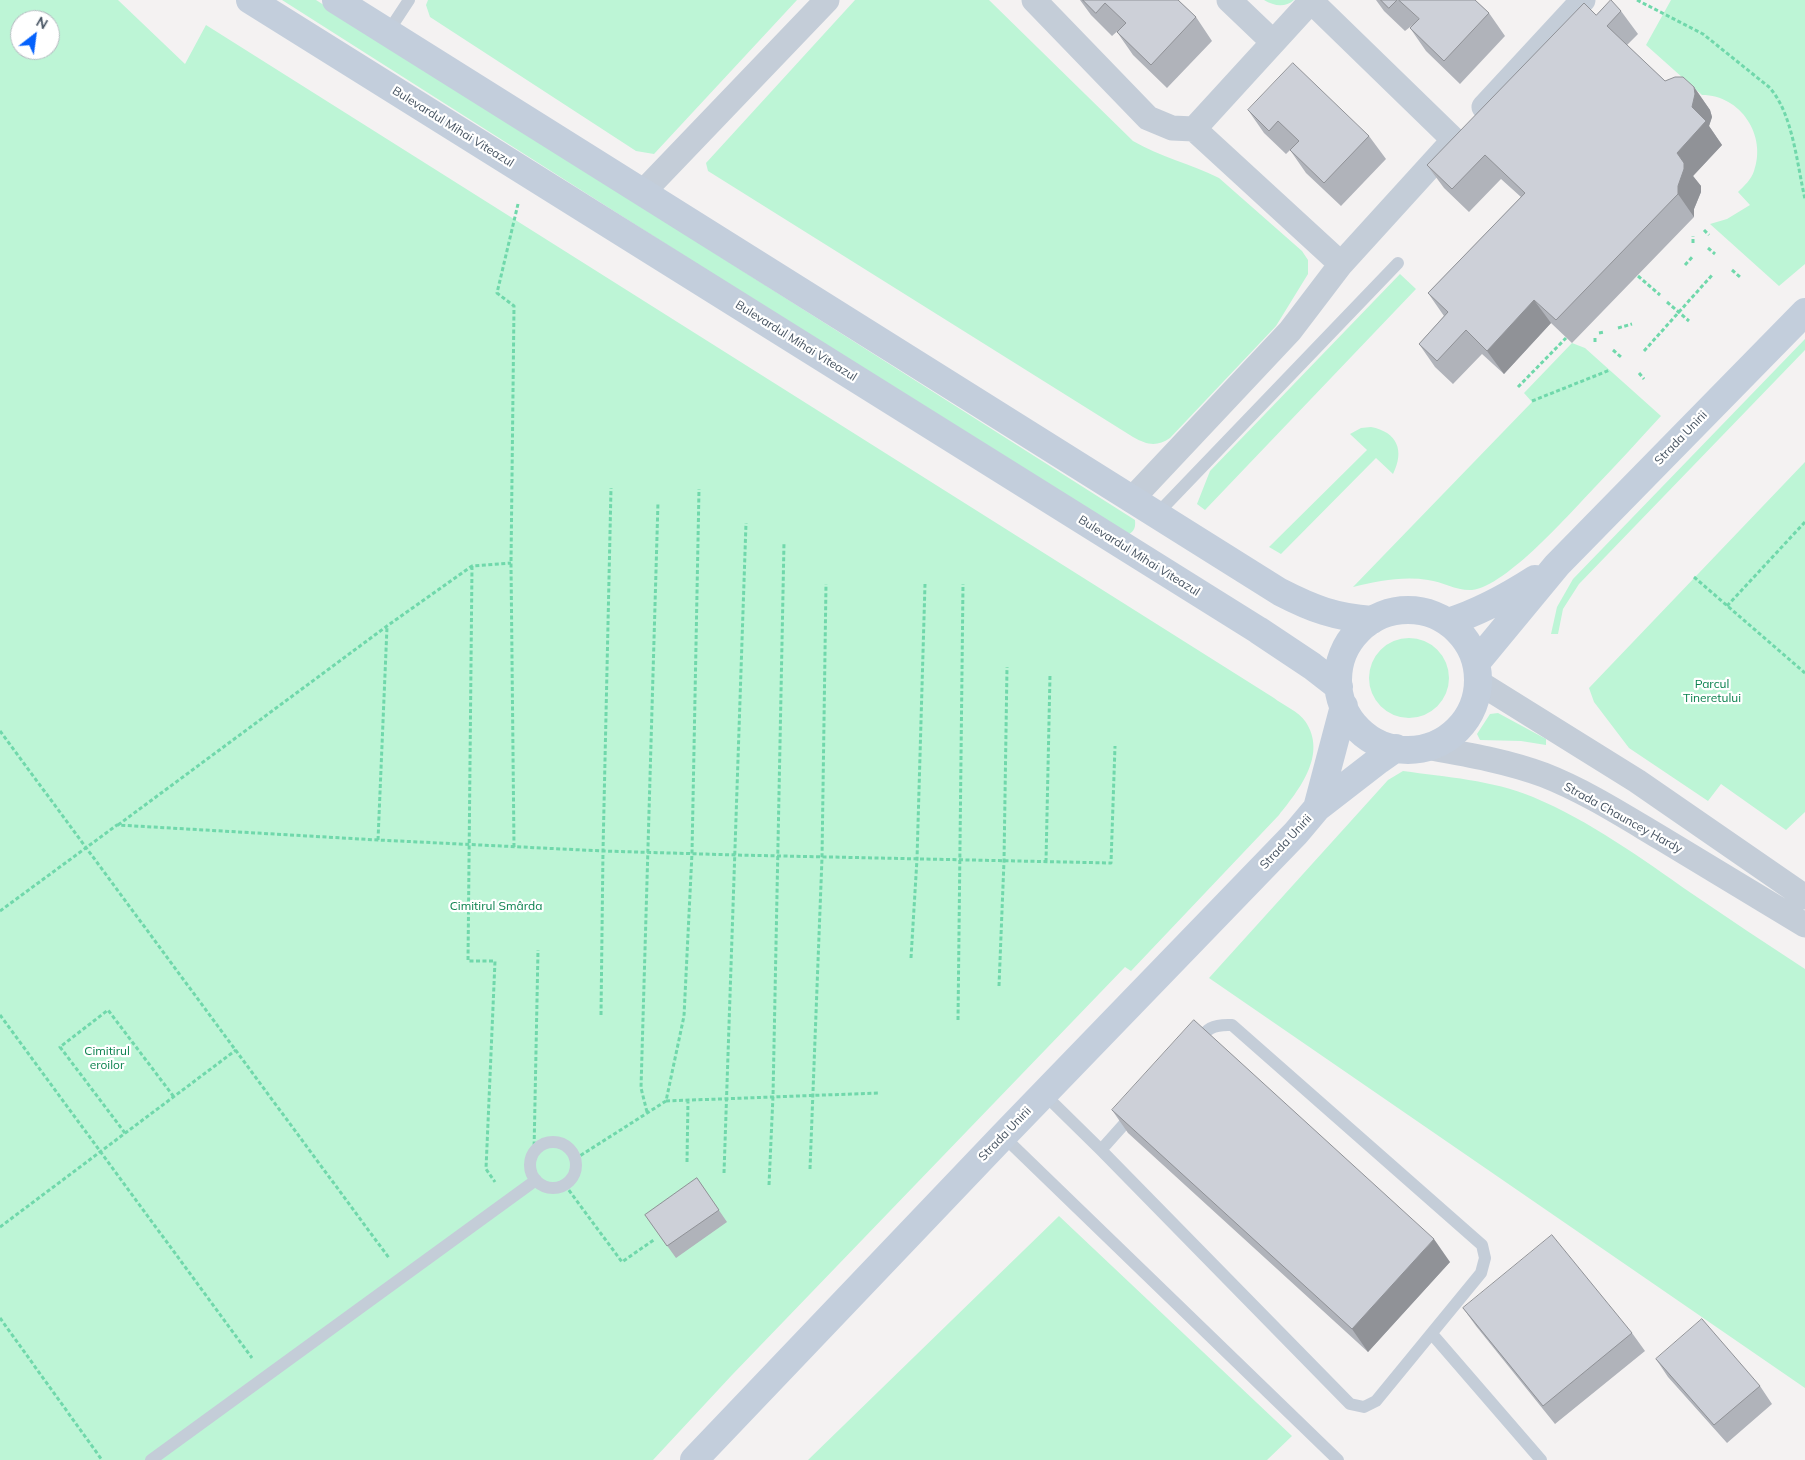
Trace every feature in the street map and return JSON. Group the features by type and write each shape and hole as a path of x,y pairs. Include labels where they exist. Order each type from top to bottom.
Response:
{"main road":[{"name":"Bulevardul Mihai Viteazul","path":"250,0 1258,630 1312,666 1341,697"},
{"path":"336,0 1280,592 1306,606 1348,618 1372,620"},
{"name":"Strada Unirii","path":"1477,673 1558,565 1805,312"},
{"name":"Strada Unirii","path":"1448,622 1468,616 1501,601 1558,565"},
{"path":"1410,610 1430,614 1448,622 1468,644 1477,673 1474,702 1466,719 1444,740 1416,749 1396,748 1368,737 1354,723 1341,697 1339,667 1346,649 1357,632 1372,620 1391,612 1410,610"},
{"name":"Strada Unirii","path":"1317,808 1341,697"},
{"name":"Strada Unirii","path":"694,1460 1003,1136 1296,834 1317,808 1396,748"}],"street":[{"path":"644,192 827,0"},
{"path":"1034,0 1148,118 1172,128 1194,129 1340,264"},
{"path":"1228,0 1273,42"},
{"path":"1131,500 1290,332 1340,264 1583,0"},
{"path":"1194,129 1312,1 1454,140"},
{"path":"1477,673 1637,780 1805,897"},
{"name":"Strada Chauncey Hardy","path":"1426,747 1469,754 1507,764 1544,775 1575,789 1627,818 1805,925"}],"lane":[{"path":"388,32 409,0"},
{"path":"1156,514 1398,263"},
{"path":"1044,1094 1350,1404 1364,1407 1376,1401 1481,1273 1485,1258 1482,1245 1232,1026 1219,1024 1207,1030 1187,1052"},
{"path":"1101,1150 1141,1104"},
{"path":"1003,1136 1338,1460"},
{"path":"547,1143 557,1143 567,1147 575,1159 575,1174 565,1185 550,1188 536,1180 531,1166 534,1152 547,1143"},
{"path":"151,1460 536,1180"},
{"path":"1432,1334 1541,1460"}],"path":[{"path":"1637,0 1703,34 1769,87 1778,97 1788,121 1805,199"},
{"path":"514,847 511,563 514,306 497,293 518,204"},
{"path":"1704,230 1709,235"},
{"path":"1693,236 1693,243"},
{"path":"1708,248 1715,254"},
{"path":"1685,265 1694,256"},
{"path":"1732,270 1740,277"},
{"path":"1644,350 1713,274"},
{"path":"1638,276 1660,295"},
{"path":"1667,302 1689,321"},
{"path":"1618,328 1632,324"},
{"path":"1599,332 1604,332"},
{"path":"1518,387 1566,338"},
{"path":"1613,350 1622,357"},
{"path":"1532,401 1610,370"},
{"path":"1639,373 1644,379"},
{"path":"601,1015 611,488"},
{"path":"666,1100 684,1016 692,853 699,489"},
{"path":"647,1112 641,1088 658,502"},
{"path":"1726,606 1805,522"},
{"path":"724,1173 746,523"},
{"path":"769,1185 773,1096 784,542"},
{"path":"0,911 387,626 472,566 511,563"},
{"path":"472,566 468,961 495,961 486,1169 508,1200"},
{"path":"1694,577 1805,673"},
{"path":"810,1169 822,858 826,584"},
{"path":"911,958 917,859 925,584"},
{"path":"958,1020 963,584"},
{"path":"378,840 387,626"},
{"path":"999,986 1008,667"},
{"path":"1046,862 1050,675"},
{"path":"0,730 403,1276"},
{"path":"117,825 514,847 822,858 1111,863 1115,746"},
{"path":"534,1152 538,950"},
{"path":"125,1133 60,1047 108,1010 174,1097"},
{"path":"0,1015 266,1376"},
{"path":"0,1227 236,1050"},
{"path":"575,1159 666,1100 878,1093"},
{"path":"687,1162 688,1099"},
{"path":"565,1185 622,1262 655,1239"},
{"path":"0,1318 102,1460"}],"green space":[{"name":"Cimitirul Smârda","path":"0,0 118,0 185,64 206,25 1274,698 1302,718 1311,733 1312,759 1308,771 1295,794 1279,815 1131,971 1125,967 732,1375 653,1460 0,1460"},
{"path":"282,0 316,0 1135,520 1133,530 1125,536"},
{"path":"428,0 797,0 654,154 636,151 430,17 426,5"},
{"path":"855,0 989,0 1133,141 1154,152 1219,178 1302,251 1308,260 1308,274 1276,326 1170,438 1161,443 1152,444 1133,437 708,171 706,163"},
{"path":"1264,0 1294,0 1291,3 1279,5"},
{"path":"1671,0 1805,0 1805,264 1779,286 1710,224 1727,219 1750,205 1738,192 1754,171 1757,158 1757,144 1754,132 1739,110 1728,102 1716,97 1702,95 1646,45"},
{"path":"1400,274 1416,289 1205,510 1197,504 1210,471"},
{"path":"1805,339 1805,350 1579,584 1563,609 1558,634 1551,634 1557,607 1573,579"},
{"path":"1572,343 1585,348 1661,416 1571,513 1538,546 1503,576 1472,590 1419,579 1381,581 1353,587 1532,402 1524,393"},
{"path":"1371,427 1387,433 1396,443 1398,457 1393,474 1376,458 1281,554 1269,547 1367,450 1350,434 1361,428"},
{"name":"Parcul Tineretului","path":"1805,462 1805,812 1786,830 1721,784 1708,801 1629,748 1594,702 1589,688"},
{"path":"1409,638 1424,641 1437,650 1446,663 1449,678 1446,693 1437,706 1424,715 1409,718 1394,715 1381,706 1372,693 1369,678 1372,663 1381,650 1394,641"},
{"path":"1498,713 1546,739 1546,745 1521,741 1480,740 1477,734 1490,714"},
{"path":"1403,771 1469,780 1517,791 1575,817 1615,841 1805,969 1805,1388 1209,978 1388,780"},
{"path":"1059,1216 1292,1436 1267,1460 808,1460"}],"building":[{"path":"1083,0 1178,0 1196,17 1151,65 1117,32 1126,23 1105,3 1096,13"},
{"path":"1381,0 1397,0 1389,8"},
{"path":"1399,0 1475,0 1489,13 1444,61 1410,28 1419,19"},
{"path":"1611,0 1621,11 1607,26 1665,81 1675,77 1683,77 1694,87 1695,94 1692,107 1706,121 1677,153 1684,163 1684,169 1678,186 1678,194 1556,320 1534,300 1487,351 1466,330 1437,361 1419,344 1448,312 1428,293 1525,193 1485,155 1452,189 1427,165 1584,3 1596,15"},
{"path":"1293,63 1369,136 1324,183 1290,150 1299,141 1278,121 1269,131 1248,110"},
{"path":"1194,1020 1434,1239 1352,1329 1112,1110"},
{"path":"697,1178 719,1210 667,1246 645,1215"},
{"path":"1552,1235 1632,1333 1543,1406 1463,1308"},
{"path":"1702,1319 1760,1386 1714,1425 1656,1359"}],"park label":[{"name":"Cimitirul eroilor","path":"107,1058"}]}
